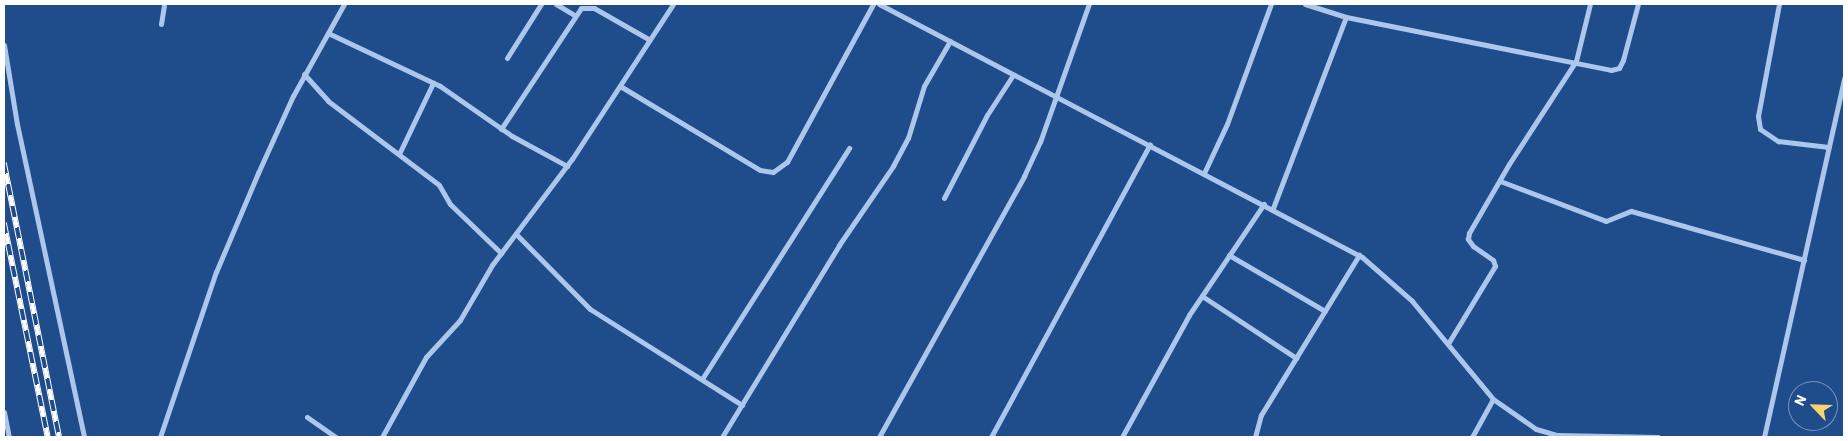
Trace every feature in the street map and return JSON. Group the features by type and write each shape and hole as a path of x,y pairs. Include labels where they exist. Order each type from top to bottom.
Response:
{"street":[{"path":"161,24 164,4"},
{"path":"160,437 216,272 304,74 344,4"},
{"path":"507,58 541,4"},
{"path":"556,4 574,15"},
{"path":"382,437 426,357 460,320 502,253 567,166 673,4"},
{"path":"620,86 760,170 773,172 787,162 873,4"},
{"path":"879,4 1055,98 1150,144 1273,208 1359,255 1412,301 1449,342 1494,399 1536,429 1561,436 1658,437"},
{"path":"878,437 1024,176 1089,4"},
{"path":"1204,172 1227,124 1271,4"},
{"path":"1305,4 1346,17 1576,61 1611,70 1619,68 1638,4"},
{"path":"1449,342 1493,274 1493,260 1468,239 1500,181 1576,61 1590,4"},
{"path":"1779,4 1758,116 1760,129 1778,140 1829,147"},
{"path":"501,129 574,15 581,8 594,8 650,40"},
{"path":"1273,208 1346,17"},
{"path":"328,33 433,83 501,129 567,166"},
{"path":"722,437 839,245 893,166 908,138 924,86 950,41"},
{"path":"4,45 17,124 84,437"},
{"path":"304,74 328,101 439,185 450,204 502,253"},
{"path":"944,198 990,109 1013,75"},
{"path":"1764,437 1844,78"},
{"path":"399,154 433,83"},
{"path":"991,437 1150,144"},
{"path":"702,379 849,148"},
{"path":"1500,181 1606,221 1631,211 1804,260"},
{"path":"1122,437 1202,296 1264,204"},
{"path":"516,234 590,309 742,405"},
{"path":"1255,437 1261,415 1359,255"},
{"path":"1229,256 1325,311"},
{"path":"1202,296 1296,358"},
{"path":"1472,437 1494,399"},
{"path":"4,412 9,437"},
{"path":"307,416 336,437"}],"railway":[{"path":"4,163 59,437"},
{"path":"4,223 48,437"}]}
